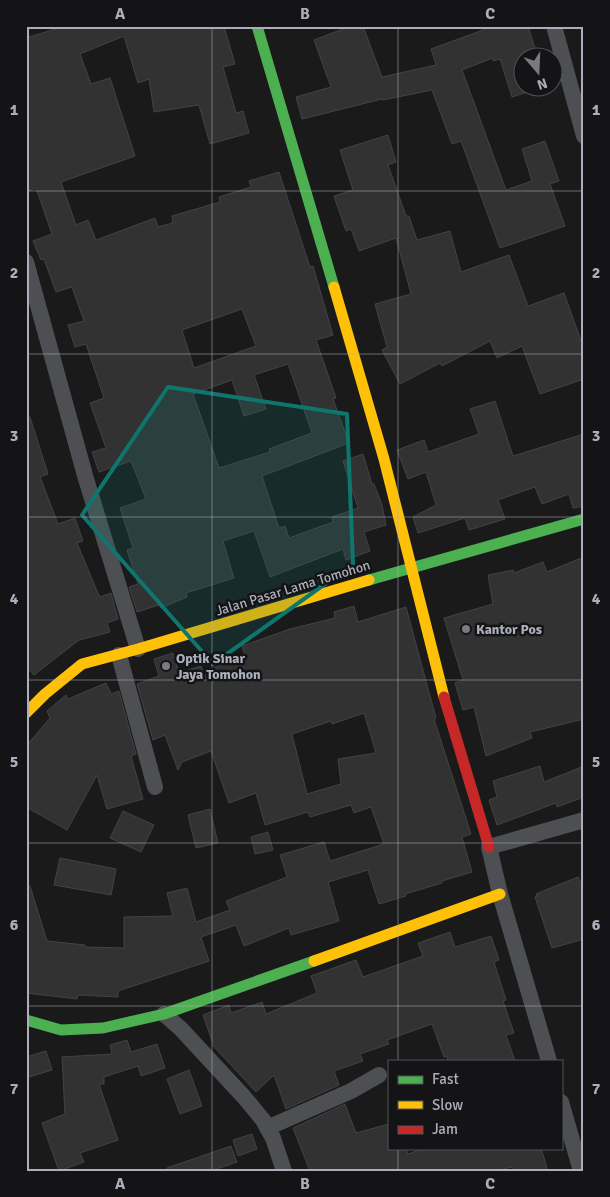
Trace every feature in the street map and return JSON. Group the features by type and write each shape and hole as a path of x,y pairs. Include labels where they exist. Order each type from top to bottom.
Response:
{"street":[{"path":"257,26 384,459 441,685 549,1060"},
{"path":"554,26 584,136"},
{"path":"26,262 86,479 138,649"},
{"name":"Jalan Pasar Lama Tomohon","path":"26,713 45,694 82,664 584,519"},
{"path":"119,654 155,787"},
{"path":"489,847 584,820"},
{"path":"26,1020 61,1030 103,1028 164,1014 500,894"},
{"path":"164,1014 181,1029 263,1120 273,1138 284,1171"},
{"path":"268,1128 379,1075"},
{"path":"562,1105 581,1171"}],"highlighted area":[{"path":"168,387 347,414 353,564 213,664 82,515"}],"building":[{"path":"65,26 224,26 235,64 223,67 236,113 243,111 249,133 210,144 199,105 154,112 149,79 138,83 124,36 80,54 91,84 110,78 135,156 61,182 76,225 88,220 96,240 155,218 158,227 173,223 172,216 220,202 219,197 251,187 249,181 279,172 310,267 313,266 333,335 316,340 336,398 333,399 349,443 262,476 279,528 285,526 289,538 333,522 332,517 358,508 343,461 363,454 372,484 374,484 382,505 386,525 364,532 370,551 346,560 343,549 270,577 254,531 223,541 234,578 186,593 187,597 161,608 159,605 137,612 129,587 138,584 127,550 133,548 120,508 146,499 131,461 99,472 92,452 106,448 90,403 104,398 86,344 75,347 68,325 84,321 72,287 56,292 44,259 41,260 33,241 52,234 36,188 26,192 26,38","holes":["242,309 256,346 194,368 182,330","288,364 312,433 269,449 270,452 219,468 193,394 232,380 244,416 266,409 254,375"]},
{"path":"351,26 363,26 382,77 436,65 431,49 483,30 482,26 528,26 535,48 512,48 512,97 500,59 493,61 493,58 462,70 506,190 532,181 522,149 545,141 559,181 550,184 565,226 500,248 461,141 452,144 432,90 382,99 302,119 296,97 331,87 314,40"},
{"path":"388,135 396,162 388,165 406,216 409,216 417,240 450,231 461,272 509,255 528,306 564,293 584,349 584,379 540,394 522,346 497,358 490,341 442,366 440,363 400,384 382,350 387,347 375,304 411,294 396,238 359,251 351,229 346,231 334,196 353,190 340,150"},
{"path":"495,401 513,456 584,434 584,506 573,508 569,494 542,504 535,487 498,500 505,519 469,530 465,518 418,533 413,517 436,505 426,472 408,479 397,450 424,440 428,452 479,434 470,409"},
{"path":"30,417 48,474 40,477 58,524 75,518 83,541 77,543 97,591 100,597 111,593 118,619 107,623 110,632 79,640 34,675 26,666 26,418"},
{"path":"584,557 584,719 530,732 532,738 486,756 474,707 463,710 455,683 463,680 444,618 493,604 488,575 513,570 514,573 543,562 547,572"},
{"path":"354,606 358,622 406,607 436,718 434,719 471,834 462,837 472,872 379,904 368,870 328,882 339,921 291,935 289,928 244,946 236,925 201,937 209,961 118,991 118,997 78,995 77,999 26,993 26,886 30,886 47,941 85,945 85,947 124,948 124,917 173,916 167,893 187,888 196,922 230,910 226,901 287,877 280,855 324,842 330,861 384,844 371,807 354,813 351,805 310,817 308,812 265,825 256,793 229,803 211,751 182,762 178,770 165,735 153,740 137,684 159,676 154,659 173,653 179,673 201,666 203,672 245,656 242,646 290,629 335,618 334,612","holes":["364,713 376,753 338,759 341,784 307,794 292,734 331,721 332,724"]},
{"path":"106,683 111,694 119,691 136,754 131,756 143,799 107,809 97,775 67,830 26,807 26,746 50,718 47,711 66,695 68,699"},
{"path":"540,766 544,782 584,766 584,797 557,807 556,803 497,825 489,800 497,797 493,781"},
{"path":"210,809 218,843 196,848 188,815"},
{"path":"123,811 154,825 141,852 110,838"},
{"path":"268,832 273,850 255,854 251,837"},
{"path":"60,858 116,869 111,895 54,885"},
{"path":"578,877 584,890 584,939 552,948 535,897 537,896 536,894"},
{"path":"450,932 455,947 491,936 499,960 494,962 506,1000 503,1001 514,1033 506,1035 515,1060 448,1060 447,1056 444,1057 432,1024 387,1040 389,1044 360,1054 363,1061 334,1071 339,1085 286,1109 274,1075 256,1092 214,1047 203,1015 229,1005 231,1013 262,1002 266,1014 317,993 311,976 356,960 363,977 423,956 418,943"},
{"path":"127,1040 131,1052 157,1044 165,1068 141,1076 138,1066 104,1077 104,1084 99,1084 118,1140 80,1153 84,1162 59,1171 42,1123 65,1114 62,1057 112,1054 110,1045"},
{"path":"46,1051 52,1070 26,1078 26,1057"},
{"path":"189,1070 202,1106 180,1114 167,1079"},
{"path":"345,1104 356,1133 388,1124 388,1150 407,1150 408,1154 420,1150 542,1150 548,1171 514,1171 512,1167 496,1171 310,1171 293,1128"},
{"path":"252,1134 257,1149 238,1156 233,1140"},
{"path":"231,1146 237,1162 211,1171 168,1171 167,1168"}],"traffic: fast":[{"path":"257,26 334,287"},
{"path":"369,580 584,519"},
{"path":"26,1020 61,1030 103,1028 164,1014 314,961"}],"traffic: slow":[{"path":"334,287 384,459 444,697"},
{"path":"26,713 45,694 82,664 369,580"},
{"path":"314,961 500,894"}],"traffic: jam":[{"path":"444,697 489,847"}],"place":[{"name":"Kantor Pos","path":"466,629"},
{"name":"Optik Sinar Jaya Tomohon","path":"166,666"}]}
